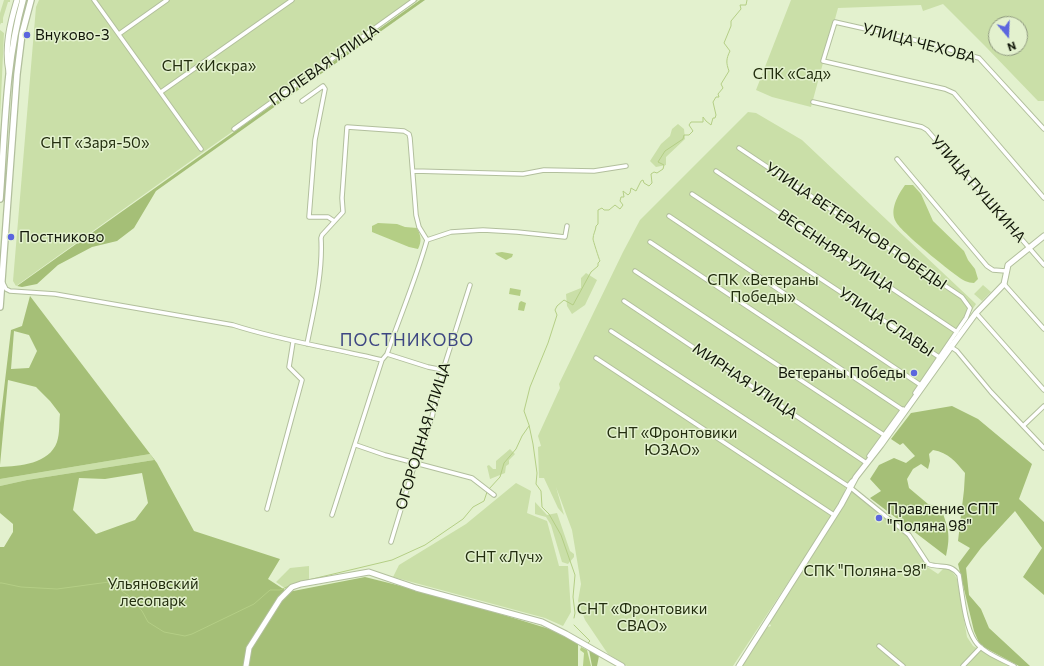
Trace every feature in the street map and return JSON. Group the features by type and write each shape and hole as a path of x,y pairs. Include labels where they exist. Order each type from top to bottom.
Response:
{"main road":[{"path":"0,198 9,74 14,38 23,0"},
{"path":"0,307 17,74 22,36 31,0"}],"street":[{"path":"9,74 7,61 8,35 16,0"},
{"path":"94,0 201,149"},
{"path":"119,34 167,0"},
{"path":"161,92 292,0"},
{"name":"ПОЛЕВАЯ УЛИЦА","path":"234,129 414,0"},
{"name":"УЛИЦА ЧЕХОВА","path":"1044,129 979,58 919,40 835,22 823,61 946,89 954,93 1044,198"},
{"path":"302,101 323,86 325,89 315,140 309,217 328,217 334,221"},
{"name":"УЛИЦА ПУШКИНА","path":"813,102 922,127 927,130 1044,265"},
{"path":"307,344 322,256 321,238 343,212 342,198 347,127 404,131 409,134 414,171 416,215 419,226 427,240 417,274 387,354 382,360 356,445 332,515"},
{"name":"УЛИЦА ВЕТЕРАНОВ ПОБЕДЫ","path":"739,148 962,297 970,308 957,332"},
{"path":"897,158 987,266 993,270 1006,271"},
{"path":"414,171 523,174 544,170 594,170 626,166"},
{"name":"ВЕСЕННЯЯ УЛИЦА","path":"716,171 957,332"},
{"name":"УЛИЦА СЛАВЫ","path":"692,194 939,357"},
{"path":"669,216 922,385"},
{"path":"427,240 451,232 484,230 565,237 567,226"},
{"path":"739,666 834,515 849,487 884,435 976,313 1004,284 1008,265 1044,236"},
{"path":"650,242 903,410"},
{"path":"636,271 884,435"},
{"path":"2,280 6,289 12,292 55,294 125,305 233,325 293,342 382,360"},
{"path":"1004,284 1044,329"},
{"name":"ОГОРОДНАЯ УЛИЦА","path":"390,542 414,463 432,417 443,370 470,285"},
{"path":"0,302 5,295 12,292"},
{"name":"МИРНАЯ УЛИЦА","path":"624,301 865,462"},
{"path":"976,313 1044,390"},
{"path":"611,331 849,487 909,535 928,564 936,567 948,566 955,570 959,575 969,627 976,642 992,654 1014,666"},
{"path":"849,487 881,445 957,332"},
{"path":"267,509 302,380 289,367 293,342"},
{"path":"951,346 957,351 991,392 1044,448"},
{"path":"387,354 428,367 443,370"},
{"path":"596,358 834,515"},
{"path":"1023,426 1044,406"},
{"path":"356,445 385,455 472,478 494,495"},
{"path":"246,666 249,648 280,599 292,588 313,582 370,572 416,588 542,622 622,666"},
{"path":"879,646 903,666"},
{"path":"963,666 981,646"}],"green space":[{"path":"4,0 10,0 10,2 8,2 3,23 0,25 0,13"},
{"path":"39,0 419,0 16,286 13,281 36,7"},
{"path":"420,0 425,0 156,191 134,228 117,241 92,247 58,265 37,284 22,287 17,286"},
{"name":"СПК «Сад»","path":"791,0 1044,0 1044,101 1038,101 995,56 1028,56 1028,16 988,16 988,49 943,4 923,11 921,5 838,8 811,107 772,97 756,90"},
{"path":"0,30 4,33 0,119"},
{"path":"748,112 756,113 802,140 976,304 928,376 846,487 841,502 733,666 627,666 608,654 585,620 578,601 581,584 572,530 556,487 564,515 558,508 544,478 539,478 538,447 541,446 538,436 560,388 559,384 640,220"},
{"path":"678,124 684,129 685,139 666,157 666,165 656,167 650,161 661,144 670,136 672,129"},
{"path":"586,273 597,280 585,305 572,314 567,306 566,294 581,288 581,278"},
{"path":"983,285 991,292 982,301 974,294"},
{"name":"Ульяновский лесопарк","path":"30,296 157,463 194,531 280,559 268,579 288,592 365,577 445,597 556,631 578,644 578,666 0,666 0,547 4,547 13,532 13,524 0,513 0,486 27,480 154,460 150,454 0,479 0,467 16,466 41,459 48,455 53,449 59,435 60,414 50,401 36,387 8,380 0,465 0,423 11,330 22,326","holes":["14,331 29,335 37,351 29,368 11,369","142,473 148,503 135,520 96,534 73,510 79,478 105,479"]},
{"path":"952,406 978,419 1032,464 1019,499 1044,522 1044,595 1023,577 1042,548 1015,511 981,548 966,568 969,595 981,609 989,628 1030,666 1019,666 980,645 974,631 958,564 970,548 958,541 965,473 955,461 948,455 933,450 929,454 930,461 928,469 921,464 913,469 907,479 909,488 928,504 941,508 948,531 946,556 870,498 881,491 870,479 879,465 894,458 906,463 915,456 903,443 900,445 891,439 911,413"},
{"path":"510,449 515,454 509,460 505,473 490,479 487,466 489,465 493,469 496,469 496,461"},
{"path":"150,454 154,460 27,480 0,486 0,479"},
{"name":"СНТ «Луч»","path":"516,483 531,491 527,513 547,521 559,566 568,566 571,612 563,626 545,618 393,577 399,565 466,524"},
{"name":"СПК \"Поляна-98\"","path":"853,492 906,533 915,545 926,566 938,574 944,568 949,569 953,573 957,579 967,637 973,646 1008,666 740,666 765,628 771,626 769,622 850,493"},
{"path":"535,502 547,515 557,513 570,551 574,554 574,557 568,564 562,562 551,525 546,517 535,514"},
{"path":"309,566 309,580 286,589 276,582 290,568"},
{"path":"589,650 599,656 597,666 592,666"}],"shaded area":[{"path":"905,185 913,185 921,194 933,221 964,251 968,260 975,269 978,279 974,283 965,281 950,271 928,253 896,222 893,213 895,203"},
{"path":"378,223 397,224 405,227 417,228 420,238 418,249 409,247 372,232 372,226"},
{"path":"502,252 513,254 512,257 506,260 495,253"},
{"path":"510,288 521,290 520,296 509,294"},
{"path":"521,301 526,303 524,311 518,310 519,303"},
{"path":"581,647 587,650 591,666 583,666 584,653 580,650"}],"waterway":[{"path":"574,618 575,613 573,597 575,575 561,535 549,514 542,507 541,491 536,484 537,473 533,444 524,411 530,387 548,343 557,315 555,310 557,306 564,300 573,305 591,272 598,266 600,261 593,239 593,235 598,224 598,210 602,208 604,210 609,210 615,205 620,209 623,205 620,201 621,197 624,197 623,191 628,195 631,188 636,191 643,180 644,183 649,186 652,183 651,174 654,172 657,173 663,169 664,165 658,162 665,151 683,139 684,135 689,135 693,131 689,125 691,122 703,122 703,117 711,125 713,118 715,118 716,115 713,102 716,97 719,97 718,94 723,88 721,84 729,71 727,61 730,51 724,43 731,26 731,21 741,9 740,5 746,5 747,0"},
{"path":"489,489 500,477 504,463 516,449 529,426"},
{"path":"304,581 392,560 425,545 463,519 473,507 484,501 487,492"},
{"path":"0,583 21,587 57,589 109,582 129,596 142,611 148,622 164,632 185,636 254,604 270,590 280,590 289,586"},
{"path":"574,625 590,641 588,643"}],"place":[{"name":"Внуково-3","path":"27,35"},
{"name":"Постниково","path":"11,237"},
{"name":"Ветераны Победы","path":"914,373"},
{"name":"Правление СПТ \"Поляна 98\"","path":"879,518"}],"district":[{"name":"ПОСТНИКОВО","path":"407,340"}],"park label":[{"name":"СНТ «Искра»","path":"209,66"},
{"name":"СНТ «Заря-50»","path":"95,143"},
{"name":"СПК «Ветераны Победы»","path":"763,288"},
{"name":"СНТ «Фронтовики ЮЗАО»","path":"672,442"},
{"name":"СНТ «Фронтовики СВАО»","path":"642,618"}]}
